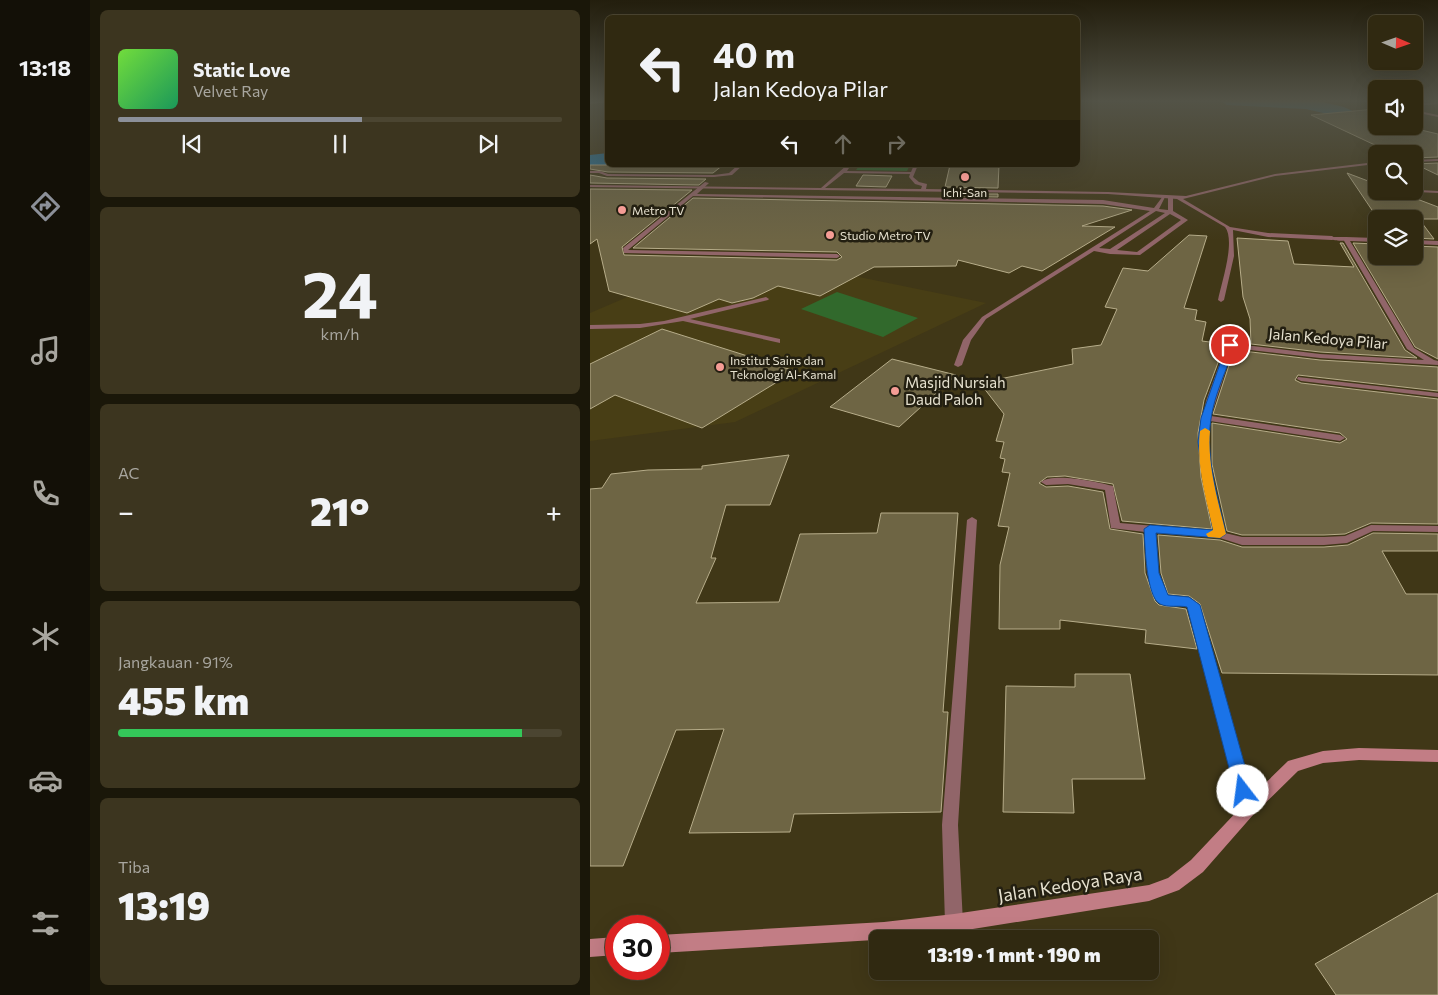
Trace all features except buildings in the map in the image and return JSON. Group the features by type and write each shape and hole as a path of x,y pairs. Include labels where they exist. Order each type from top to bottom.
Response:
{"street":[{"path":"1423,161 1438,160"},
{"path":"1178,199 1275,175 1368,164"},
{"path":"590,172 600,172 607,175 714,176 730,174 739,167"},
{"path":"823,186 844,172 848,167"},
{"path":"915,167 911,177 923,188"},
{"path":"844,172 913,172"},
{"path":"590,182 704,185"},
{"path":"704,185 625,249 626,252 837,256"},
{"path":"590,186 823,186 1148,195 1178,199 1230,228 1268,235 1368,240"},
{"path":"1423,191 1438,192"},
{"path":"692,195 1103,202 1170,212 1185,220 1138,254 1092,249"},
{"path":"958,365 966,340 984,318 1156,209 1163,197"},
{"path":"1170,212 1171,198"},
{"path":"1110,252 1170,212"},
{"path":"1221,300 1231,256 1232,234 1230,228"},
{"path":"1346,239 1411,349 1419,356 1437,363"},
{"path":"1423,242 1438,243"},
{"path":"590,327 640,326 683,320 766,299"},
{"path":"683,320 777,341"},
{"name":"Jalan Kedoya Pilar","path":"1220,534 1207,471 1204,442 1206,418 1232,344 1320,356 1437,363"},
{"path":"1301,379 1438,395"},
{"path":"1206,418 1340,438"},
{"path":"1046,482 1068,481 1110,488 1113,491 1115,526 1220,534 1242,541 1324,541 1347,539 1371,528 1438,530"},
{"path":"954,923 950,825 972,520"},
{"path":"1150,529 1153,573 1163,600 1189,602 1194,605 1248,810"},
{"name":"Jalan Kedoya Raya","path":"670,943 884,931 954,923 1148,893 1173,884 1196,866 1248,810 1293,766 1323,757 1359,754 1438,756"},
{"path":"590,948 605,947"}],"shaded area":[{"name":"Institut Sains dan Teknologi Al-Kamal","path":"815,268 986,303 735,422 590,441 590,313 674,277"}],"green space":[{"path":"858,167 909,167 907,171 856,170"},
{"path":"837,292 918,318 883,337 801,309"}],"waterway":[{"path":"590,162 605,160"}],"slow traffic":[{"path":"1205,431 1204,442 1208,480 1220,534 1212,534"}],"place":[{"name":"Ichi-San","path":"965,177"},
{"name":"Metro TV","path":"622,210"},
{"name":"Studio Metro TV","path":"830,235"},
{"name":"Institut Sains dan Teknologi Al-Kamal","path":"720,367"},
{"name":"Masjid Nursiah Daud Paloh","path":"895,391"}],"route":[{"path":"1230,345 1206,418 1204,442 1208,480 1220,534 1150,529 1153,573 1163,600 1166,602 1189,602 1194,605 1243,791"}]}
